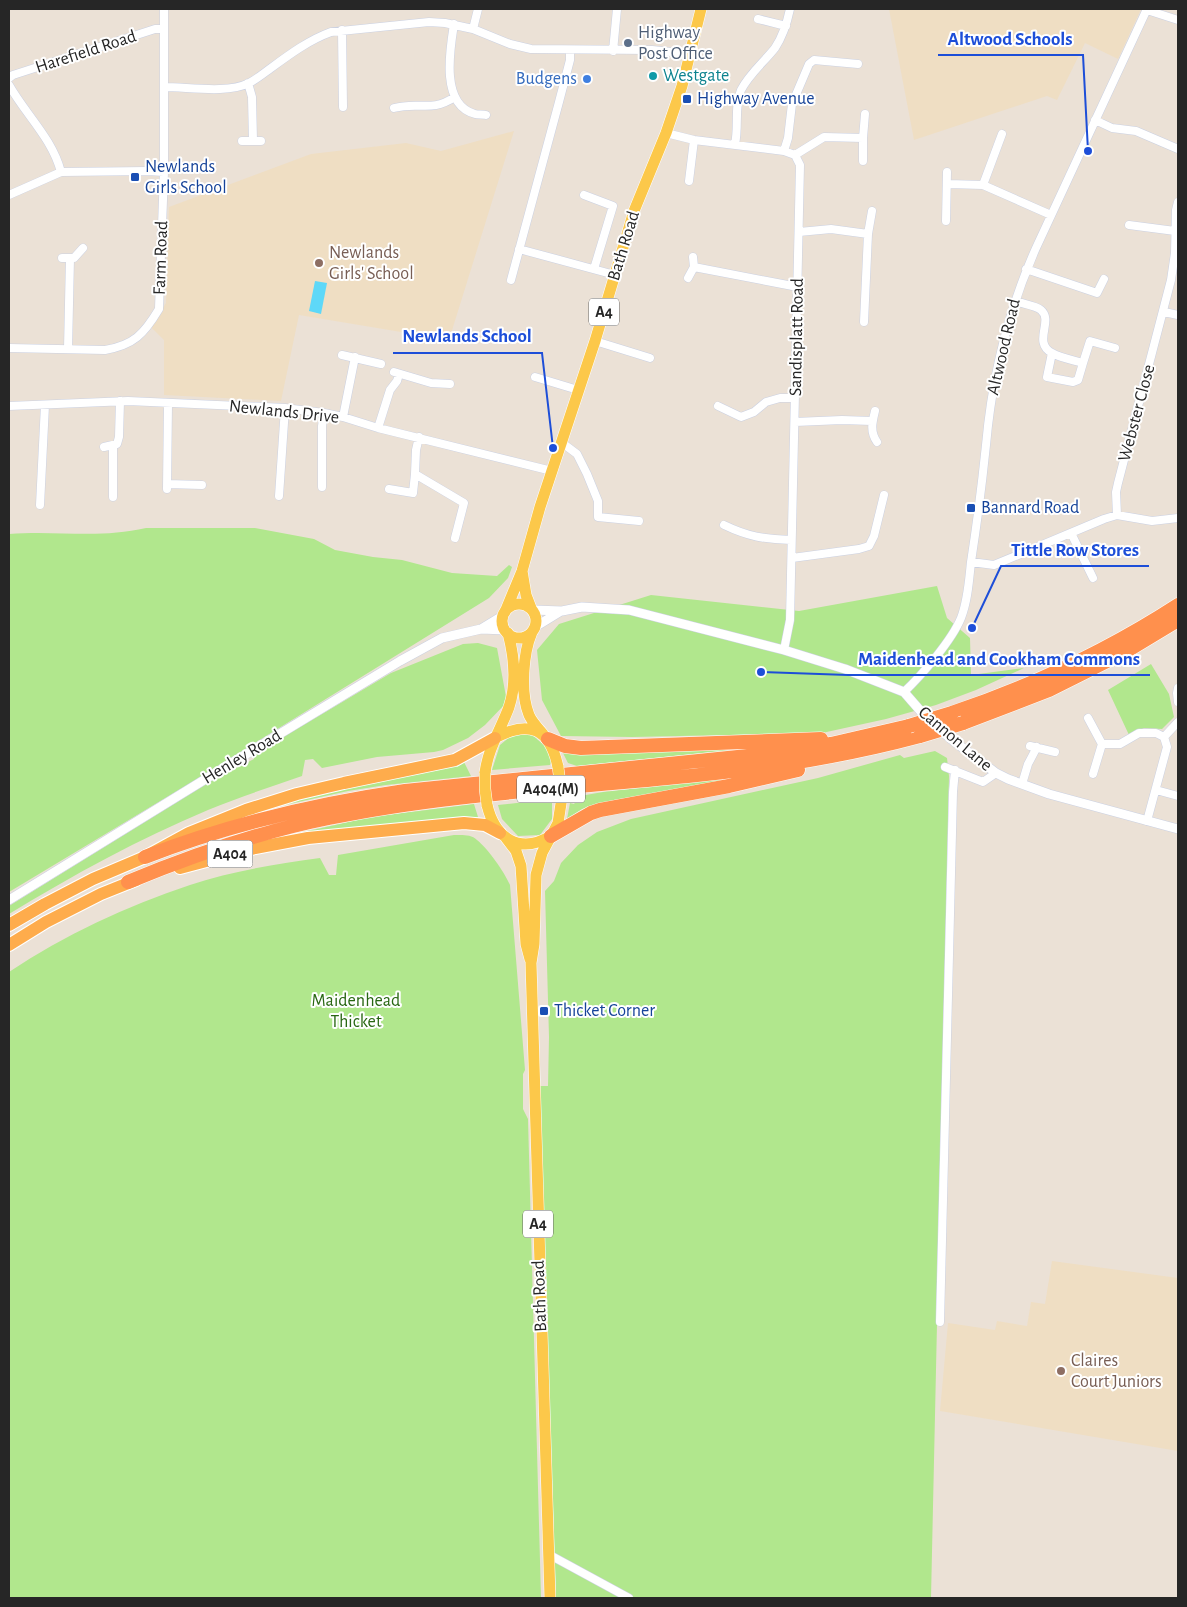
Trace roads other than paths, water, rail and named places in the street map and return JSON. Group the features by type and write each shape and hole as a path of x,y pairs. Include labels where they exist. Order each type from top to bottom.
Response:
{"highway":[{"name":"A404(M)","path":"551,836 591,813 600,810 777,776 909,726 991,700 1075,664 1141,628 1178,605"},
{"name":"A404(M)","path":"145,856 199,836 259,819 357,798 405,791 766,754 807,748 856,745 920,736 963,723 1050,690 1118,656 1178,620"},
{"name":"A404(M)","path":"546,736 565,746 581,748 856,745"},
{"name":"A404","path":"9,925 69,891 145,856 189,833 246,810 297,794 454,760 495,738"},
{"name":"A404(M)","path":"128,882 173,863 249,838 304,823 370,810 497,794 749,769 856,745"},
{"name":"A404","path":"9,945 46,922 128,882 255,848 334,834 464,822 485,824 503,835"}],"main road":[{"name":"Bath Road","path":"504,613 522,571 540,507 595,341 634,211 666,133 682,86 701,9"},
{"name":"Bath Road","path":"522,571 526,595 532,609"},
{"path":"515,604 525,605 532,609 536,618 525,651 526,701 530,716 546,736 558,767 562,797 559,817 551,836 530,844 517,843 503,835 491,818 485,790 488,754 509,707 512,691 514,657 503,621 504,613 515,604"},
{"path":"507,631 518,637 525,636 533,630"},
{"path":"495,738 506,732 521,728 546,736"},
{"name":"Bath Road","path":"503,835 516,852 521,866 526,944 531,963"},
{"name":"Bath Road","path":"550,1598 531,963 534,944 536,874 539,862 551,836"}],"street":[{"name":"Farm Road","path":"9,348 105,350 119,348 135,340 148,328 159,309 164,172 164,9"},
{"path":"472,29 478,9"},
{"path":"614,51 617,9"},
{"path":"735,144 738,132 740,92 746,81 775,47 783,34 790,9"},
{"path":"1147,9 1178,20"},
{"name":"Altwood Road","path":"904,692 954,634 962,616 982,492 993,392 1002,348 1015,301 1026,269 1147,9"},
{"path":"758,18 786,26"},
{"path":"164,87 221,88 248,83 318,37 342,30 429,22 454,24 530,49 652,50 690,54"},
{"path":"454,24 449,72 450,86 455,97 465,109 474,114 486,115"},
{"name":"Harefield Road","path":"9,78 13,75 155,29 164,29"},
{"path":"342,30 344,107"},
{"path":"511,280 570,60 570,50"},
{"path":"784,151 788,138 792,104 809,64 814,60 858,64"},
{"path":"248,83 252,97 253,141"},
{"path":"9,85 45,134 58,161 61,172"},
{"path":"394,108 405,105 434,106 444,104 455,97"},
{"path":"863,161 865,114"},
{"path":"1095,120 1112,128 1136,131 1178,149"},
{"path":"666,133 694,140 784,151 795,155 824,137 863,138"},
{"path":"984,185 1002,134"},
{"path":"689,181 694,140"},
{"path":"242,142 262,141"},
{"name":"Sandisplatt Road","path":"784,650 790,620 796,422 800,165 795,155"},
{"path":"9,195 61,172 164,172"},
{"path":"946,221 948,172"},
{"path":"948,184 984,185 1051,215"},
{"path":"584,196 613,206 594,269"},
{"name":"Webster Close","path":"1117,515 1116,492 1118,483 1171,280 1175,253 1174,231 1178,202"},
{"path":"864,322 868,234 872,210"},
{"path":"1129,225 1174,231"},
{"path":"799,232 832,229 868,234"},
{"path":"68,349 66,258 74,258 83,248"},
{"path":"519,249 615,275"},
{"path":"688,278 694,267 693,258"},
{"path":"694,267 798,287"},
{"path":"1026,269 1100,294 1104,278"},
{"path":"1015,301 1040,309 1044,313 1046,318 1043,337 1044,346 1052,353 1083,363"},
{"path":"1164,312 1178,315"},
{"path":"595,341 650,358"},
{"path":"1052,353 1047,377 1073,382 1078,380 1090,341 1115,348"},
{"path":"342,354 381,364"},
{"path":"343,416 355,357"},
{"path":"378,428 390,390 397,381 396,373 431,383 450,384"},
{"path":"535,377 578,390"},
{"path":"718,406 741,417 754,412 766,402 780,398 795,398"},
{"path":"104,447 117,444 124,437 120,401"},
{"name":"Newlands Drive","path":"9,406 120,401 284,408 324,412 343,416 378,428 552,471"},
{"path":"168,404 167,486 202,486"},
{"path":"40,504 45,405"},
{"path":"279,496 284,408"},
{"path":"875,411 872,421 872,435 877,442"},
{"path":"322,487 322,426 324,412"},
{"path":"796,422 872,421"},
{"path":"389,489 413,493 416,450 419,437"},
{"path":"561,442 577,454 587,474 598,500 598,517 639,521"},
{"path":"113,446 113,497"},
{"path":"415,474 464,503 455,538"},
{"path":"792,558 869,546 874,536 884,495"},
{"path":"971,562 994,565 1071,532 1117,515 1152,521 1178,518"},
{"path":"724,525 743,534 763,539 791,540"},
{"path":"1071,532 1093,578"},
{"name":"Cannon Lane","path":"532,609 562,611 582,607 629,610 784,650 845,669 904,692 924,715 951,739 996,773 1049,794 1178,829"},
{"name":"Cannon Lane","path":"533,630 562,611"},
{"name":"Henley Road","path":"481,629 504,613"},
{"name":"Henley Road","path":"9,900 400,661 442,638 481,629 507,631"},
{"path":"1178,688 1176,693 1178,702"},
{"path":"1088,718 1102,744 1093,774"},
{"path":"1164,737 1178,722"},
{"path":"1102,744 1120,744 1139,733 1156,733 1164,737 1167,747 1147,821"},
{"path":"1022,784 1028,764 1035,753 1033,746 1055,752"},
{"path":"945,767 983,782 996,773"},
{"path":"940,1322 955,770"},
{"path":"1156,790 1178,796"},
{"path":"548,1554 629,1598"}],"water":[{"path":"315,281 327,283 321,314 309,311"}],"place":[{"name":"Highway Post Office","path":"628,43"},
{"name":"Westgate","path":"653,76"},
{"name":"Budgens","path":"587,79"},
{"name":"Highway Avenue","path":"687,99"},
{"name":"Altwood Schools","path":"1088,151"},
{"name":"Newlands Girls School","path":"135,177"},
{"name":"Newlands Girls' School","path":"319,263"},
{"name":"Newlands School","path":"553,448"},
{"name":"Bannard Road","path":"971,508"},
{"name":"Tittle Row Stores","path":"972,628"},
{"name":"Maidenhead and Cookham Commons","path":"761,672"},
{"name":"Thicket Corner","path":"544,1011"},
{"name":"Claires Court Juniors","path":"1061,1371"}],"park label":[{"name":"Maidenhead Thicket","path":"356,1011"}]}
